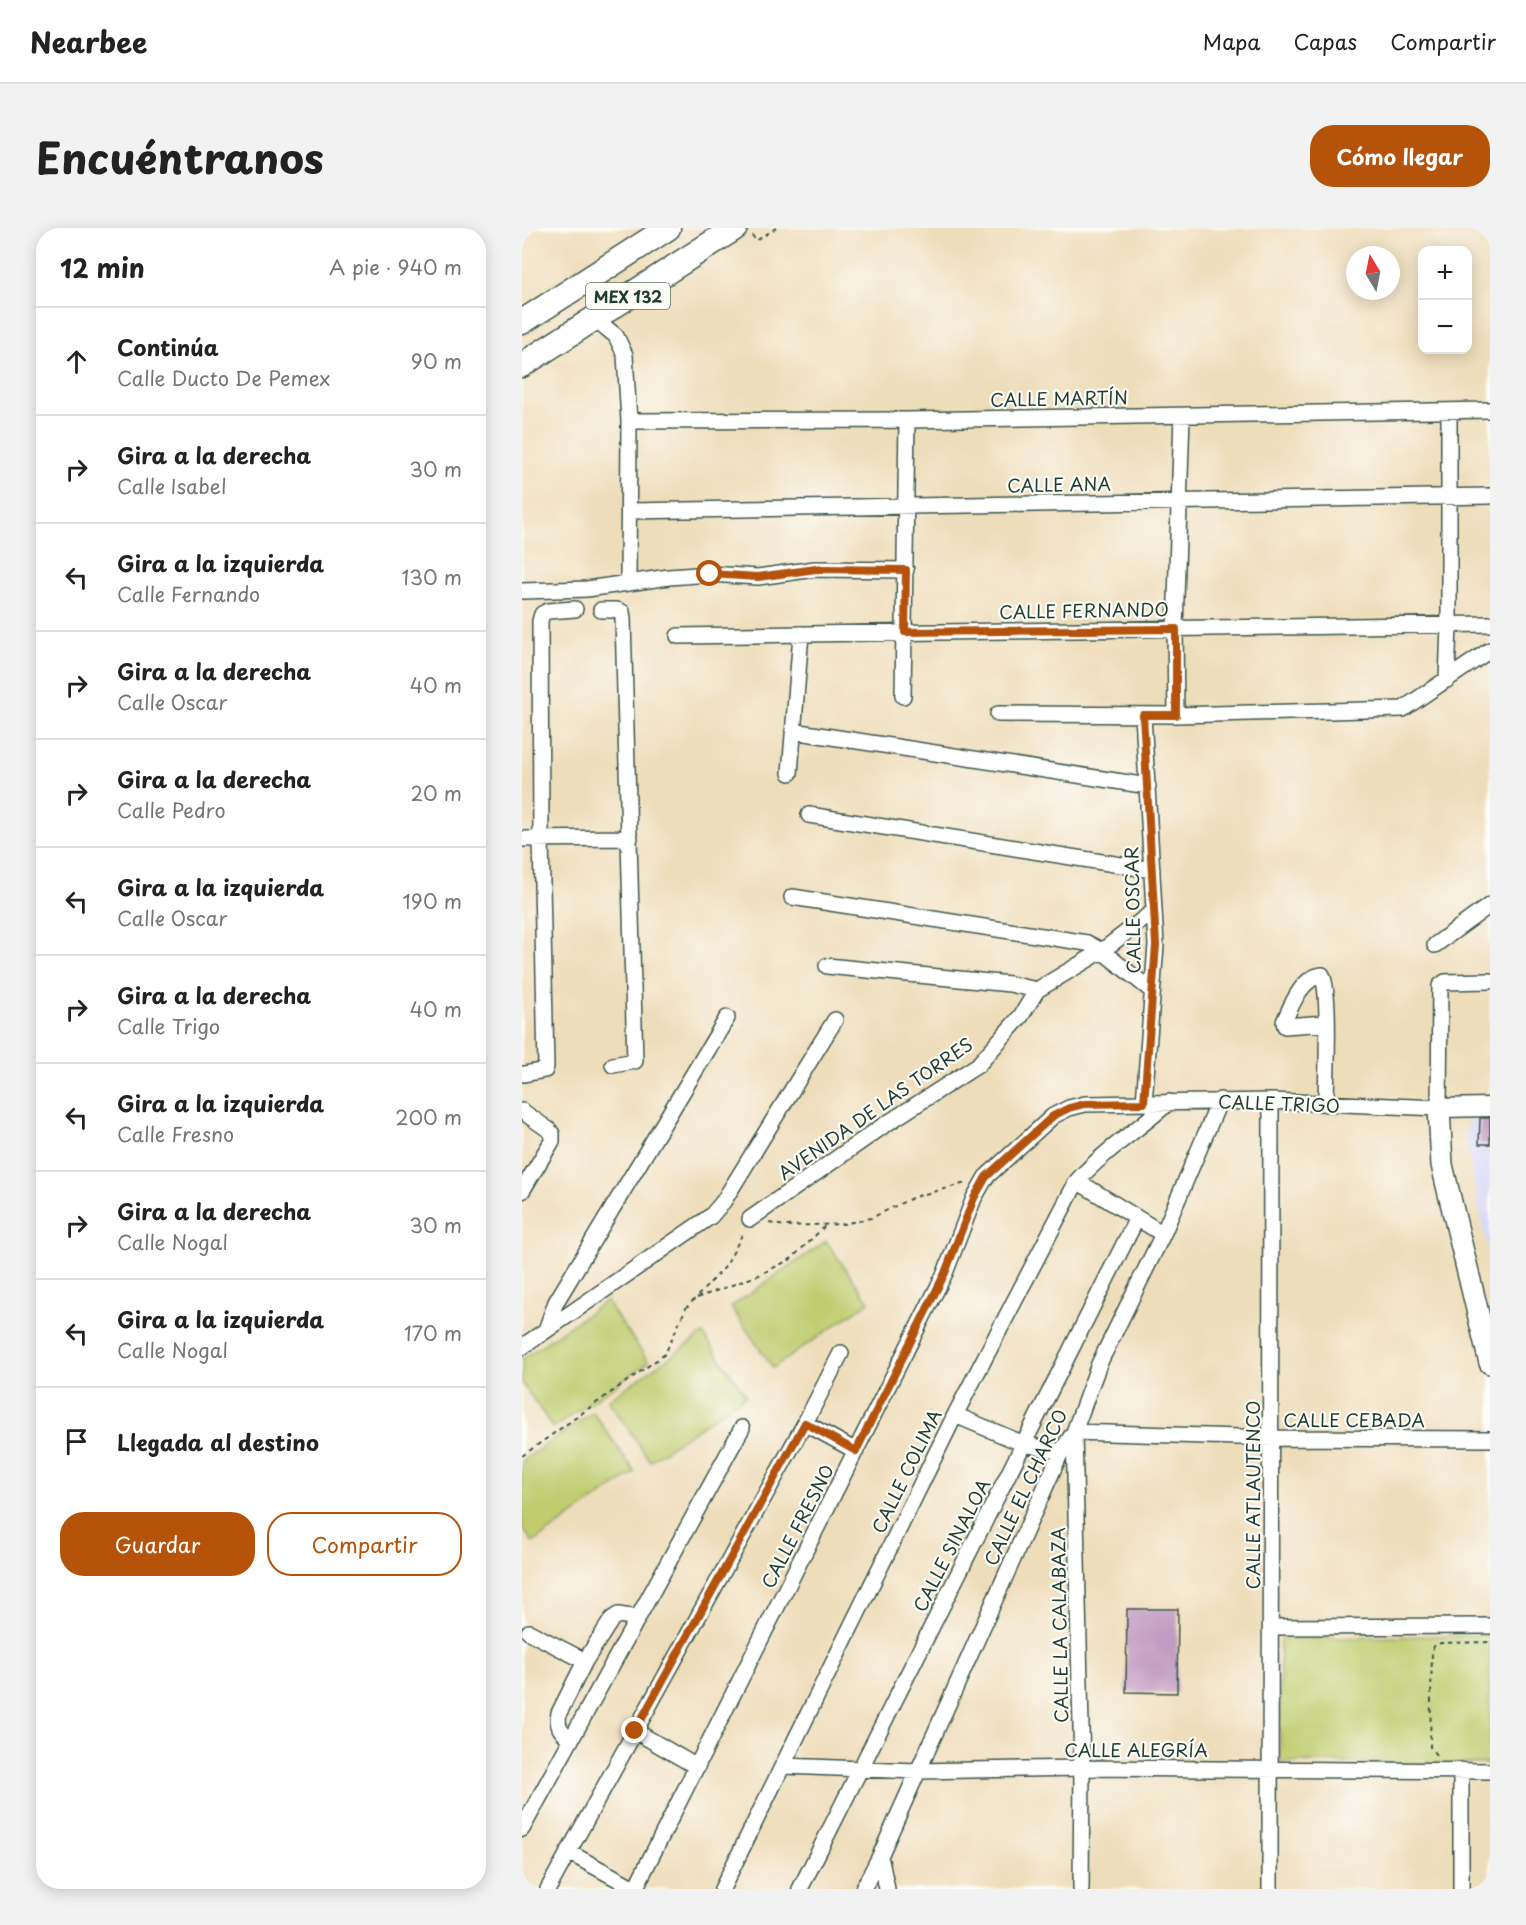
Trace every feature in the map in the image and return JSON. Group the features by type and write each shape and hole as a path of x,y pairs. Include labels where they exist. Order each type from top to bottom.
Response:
{"highway":[{"name":"MEX 132","path":"522,322 668,228"},
{"name":"MEX 132","path":"522,365 735,228"}],"main road":[{"path":"1439,1108 1442,1165 1490,1363"}],"street":[{"path":"594,318 616,336 625,355 629,421 628,583"},
{"name":"CALLE MARTÍN","path":"629,421 907,420 1490,410"},
{"path":"1447,680 1449,411"},
{"path":"1176,715 1182,416"},
{"path":"903,696 907,420"},
{"name":"CALLE ANA","path":"629,511 1490,496"},
{"path":"522,591 587,589 669,577 710,574 758,577 816,569 906,570"},
{"path":"524,1074 541,1072 546,1066 541,839 540,621 542,614 548,611 575,609"},
{"path":"601,610 617,610 622,612 623,618 630,838 635,1062 613,1065"},
{"name":"CALLE FERNANDO","path":"678,636 1490,624"},
{"path":"790,773 801,634"},
{"path":"998,714 1176,715 1403,710 1490,650"},
{"name":"CALLE OSCAR","path":"1143,715 1156,945 1144,1103"},
{"path":"794,731 1148,786"},
{"path":"809,815 1152,870"},
{"path":"522,839 630,838"},
{"path":"792,897 1087,943 1102,951 1152,991"},
{"path":"1435,945 1490,905"},
{"name":"AVENIDA DE LAS TORRES","path":"750,1219 884,1126 978,1065 1021,1016 1037,990 1102,951 1154,911"},
{"path":"827,966 1010,984 1037,990"},
{"path":"1326,1023 1289,1027 1285,1026 1284,1022 1296,994 1316,976 1322,975 1325,982 1326,1023 1326,1104"},
{"path":"1439,1108 1440,986 1445,982 1490,981"},
{"path":"546,1330 556,1302 728,1018"},
{"path":"522,1347 711,1216 723,1202 835,1020"},
{"name":"CALLE TRIGO","path":"1069,1108 1084,1104 1220,1100 1439,1108 1490,1107"},
{"name":"CALLE EL CHARCO","path":"863,1889 880,1856 1061,1452 1074,1432 1100,1364 1163,1234 1220,1100"},
{"name":"CALLE ATLAUTENCO","path":"1270,1889 1271,1101"},
{"name":"CALLE COLIMA","path":"722,1889 955,1416 1077,1181 1092,1164 1169,1102"},
{"name":"CALLE FRESNO","path":"635,1889 945,1273 974,1198 986,1177 1053,1116 1069,1108"},
{"path":"522,1111 552,1134 552,1140 522,1191"},
{"path":"1077,1181 1163,1234"},
{"name":"CALLE SINALOA","path":"800,1889 1137,1218"},
{"path":"548,1889 805,1423 841,1353"},
{"path":"955,1416 1024,1444 1061,1452"},
{"path":"805,1423 856,1451"},
{"path":"522,1829 742,1428"},
{"name":"CALLE CEBADA","path":"1074,1432 1272,1438 1490,1439"},
{"name":"CALLE LA CALABAZA","path":"1074,1432 1082,1768 1082,1889"},
{"path":"571,1740 559,1729 557,1721 585,1661 612,1619 618,1615 638,1618"},
{"path":"1272,1627 1490,1626"},
{"path":"530,1632 585,1661"},
{"path":"635,1731 697,1767"},
{"name":"CALLE ALEGRÍA","path":"783,1766 917,1771 1082,1768 1490,1771"},
{"path":"1461,1770 1461,1889"},
{"path":"568,1852 635,1889"},
{"path":"880,1856 887,1889"}],"path":[{"path":"756,241 776,228"},
{"path":"522,1456 664,1354 686,1308 726,1266 750,1219 785,1227 843,1224 871,1218 914,1197 986,1177"},
{"path":"695,1299 759,1275 791,1259 826,1225"},
{"path":"1438,1756 1432,1753 1430,1747 1432,1650 1435,1645 1441,1643 1490,1642"}],"shaded area":[{"path":"1475,1118 1490,1118 1490,1260 1465,1137 1467,1125"}],"green space":[{"path":"826,1241 869,1302 773,1368 731,1307"},
{"path":"606,1301 649,1362 553,1428 522,1383 522,1359"},
{"path":"703,1334 746,1395 650,1461 608,1400"},
{"path":"593,1412 635,1472 533,1543 522,1527 522,1461"},
{"path":"1490,1635 1490,1764 1280,1762 1280,1639"}],"building":[{"path":"1480,1118 1490,1118 1490,1144 1479,1144"},
{"path":"1127,1609 1178,1609 1177,1693 1126,1692"}],"route":[{"path":"635,1731 805,1423 856,1451 945,1273 974,1198 986,1177 1053,1116 1069,1108 1084,1104 1144,1103 1156,945 1143,715 1176,715 1176,629 905,632 906,570 816,569 758,577 710,574"}]}
